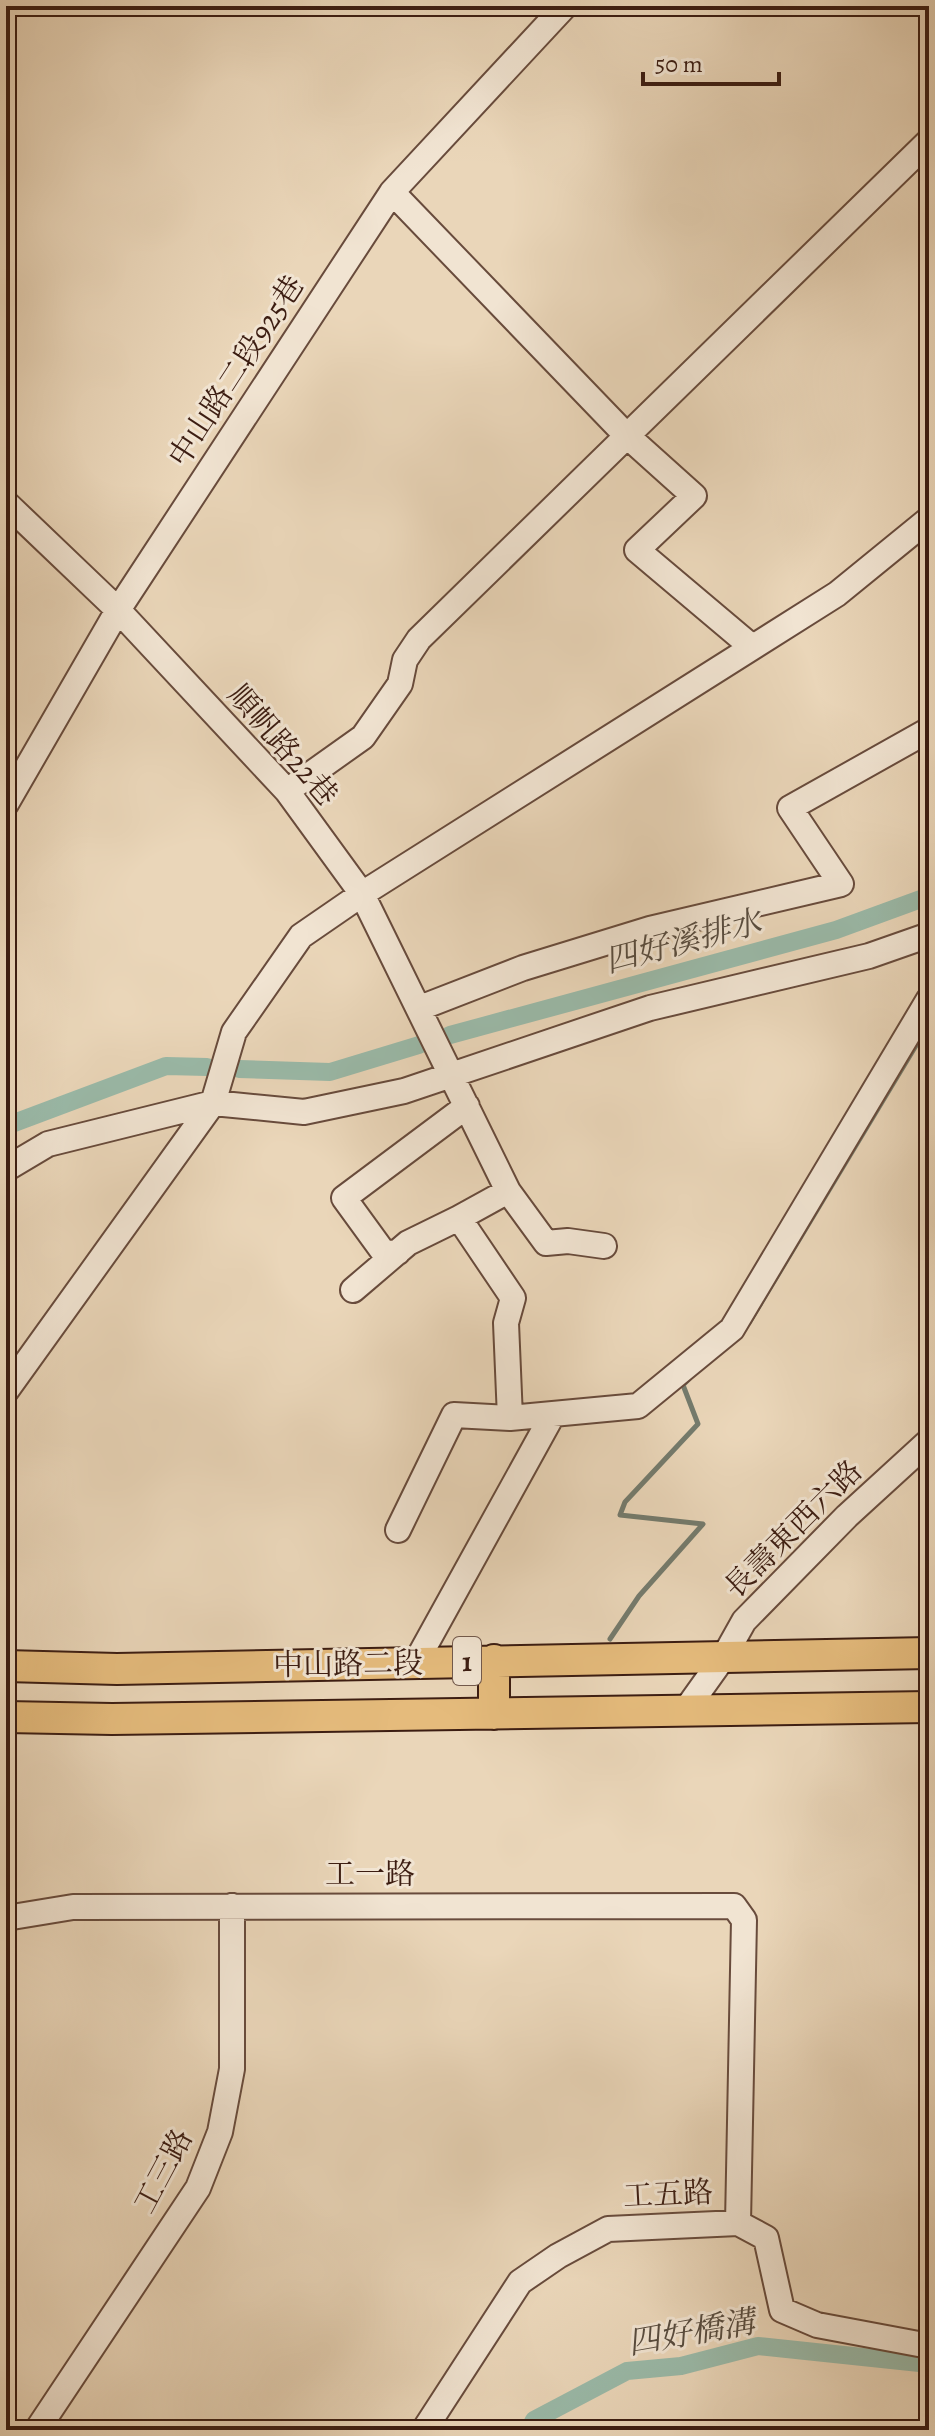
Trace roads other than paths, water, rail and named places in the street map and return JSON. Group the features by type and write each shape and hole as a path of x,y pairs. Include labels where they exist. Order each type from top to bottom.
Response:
{"main road":[{"name":"中山路二段","path":"6,1666 117,1669 929,1653"},
{"path":"494,1660 494,1714"},
{"name":"中山路二段","path":"6,1717 112,1719 929,1707"}],"street":[{"name":"中山路二段925巷","path":"6,804 118,610 392,192 565,6"},
{"path":"287,791 363,737 400,684 405,660 419,639 625,434 924,154"},
{"path":"392,192 625,434 694,496 637,550 752,647"},
{"name":"順帆路22巷","path":"6,503 118,610 287,791 362,894 508,1191 546,1243 568,1241 604,1246"},
{"path":"6,1391 213,1103 234,1032 301,936 362,894 837,594 929,519"},
{"path":"420,1008 523,968 650,929 841,884 790,808 929,730"},
{"path":"6,1169 48,1144 213,1103 304,1112 404,1091 650,1008 869,956 929,935"},
{"path":"398,1530 454,1415 510,1418 638,1406 732,1329 929,999"},
{"path":"398,1252 384,1253 344,1198 467,1106"},
{"path":"353,1290 398,1252 508,1191"},
{"path":"459,1218 513,1298 506,1323 510,1418"},
{"path":"416,1662 553,1414"},
{"name":"長壽東西六路","path":"685,1711 725,1655 744,1621 847,1516 929,1441"},
{"name":"工三路","path":"37,2430 198,2188 220,2132 232,2069 232,1906"},
{"name":"工一路","path":"6,1918 73,1907 734,1906"},
{"name":"工五路","path":"424,2430 520,2282 558,2256 608,2229 738,2223 744,1920 734,1906"},
{"path":"738,2223 766,2238 782,2310 817,2325 929,2346"}],"waterway":[{"name":"四好溪排水","path":"450,1035 836,930 929,896"},
{"path":"749,1323 929,1024"},
{"name":"四好溪排水","path":"239,1069 330,1072 419,1045"},
{"name":"四好溪排水","path":"6,1126 166,1066 207,1067"},
{"path":"610,1639 639,1596 703,1524 620,1515 625,1502 698,1424 683,1385 689,1379"},
{"name":"四好橋溝","path":"529,2430 534,2420 627,2371 681,2366 758,2346 929,2364"}]}
